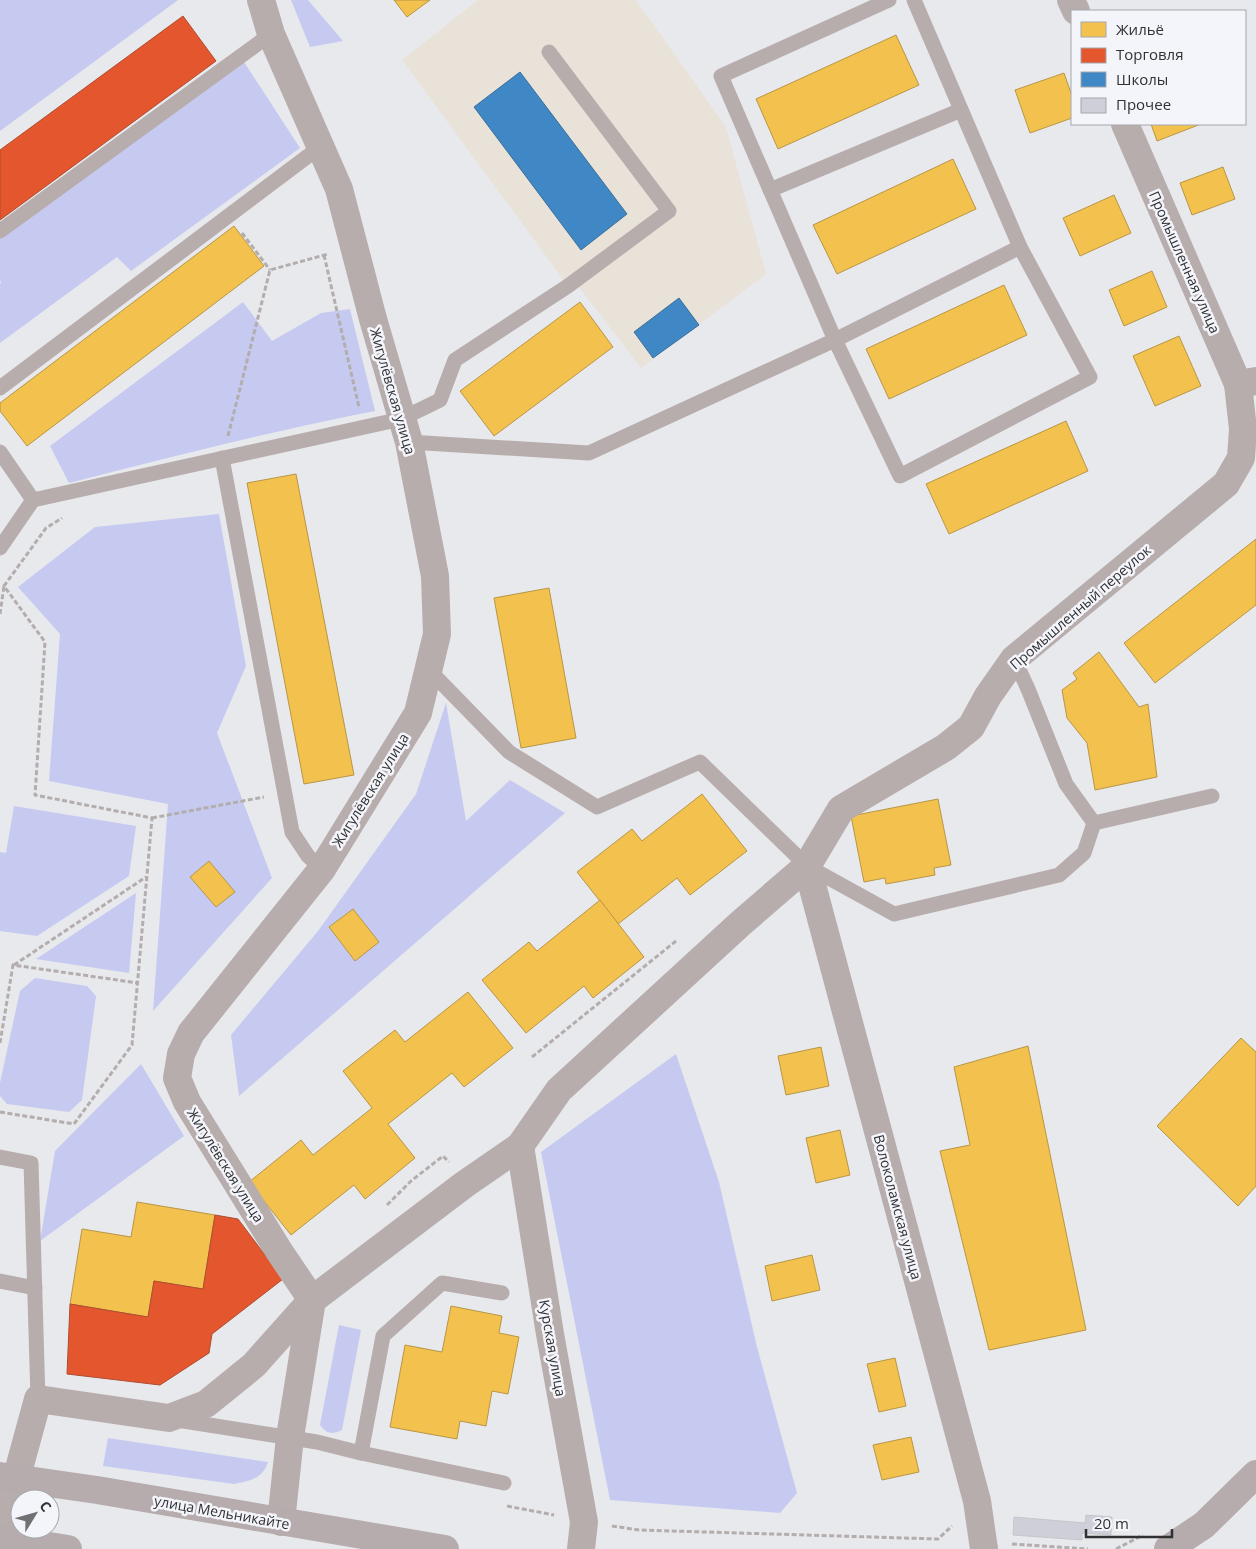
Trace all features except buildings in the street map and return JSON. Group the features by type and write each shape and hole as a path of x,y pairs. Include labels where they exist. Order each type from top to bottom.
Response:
{"main road":[{"path":"1168,1549 1204,1525 1256,1474"},
{"name":"улица Мельникайте","path":"8,1477 445,1549"},
{"path":"0,1538 68,1549"}],"street":[{"name":"Жигулёвская улица","path":"260,0 271,34 339,189 405,430 435,576 436,634 418,713 322,869 192,1033 181,1054 178,1078 187,1102 274,1243 312,1300"},
{"name":"Промышленная улица","path":"1125,125 1247,383"},
{"name":"Промышленный переулок","path":"520,1146 559,1090 741,923 807,866 841,809 946,747 971,727 988,696 1014,660 1226,484 1241,458 1247,383"},
{"name":"Волоколамская улица","path":"807,866 977,1501 984,1549"},
{"path":"0,1538 8,1477 38,1399 169,1418 206,1404 254,1365 312,1300 465,1184 520,1146"},
{"name":"Курская улица","path":"520,1146 550,1334 584,1522 581,1549"},
{"path":"281,1522 290,1437 312,1300"}],"lane":[{"path":"889,0 721,76 835,340 900,476 1090,377 1020,247 914,0"},
{"path":"0,231 271,34"},
{"path":"405,430 440,400 454,360 568,286 669,211 549,52"},
{"path":"770,190 961,110"},
{"path":"0,388 320,147"},
{"path":"0,548 33,500 363,427 405,430 589,453 835,340 1020,247"},
{"path":"0,452 33,500"},
{"path":"222,458 292,832 308,856 322,869"},
{"path":"1014,660 1028,689 1066,784 1094,823"},
{"path":"428,669 509,752 597,807 700,762 807,866 894,914 1059,874 1084,853 1094,823"},
{"path":"1094,823 1212,796"},
{"path":"0,1157 31,1163 38,1399"},
{"path":"0,1281 35,1288"},
{"path":"361,1453 383,1336 442,1283 502,1293"},
{"path":"169,1418 317,1442 504,1483"}],"path":[{"path":"229,216 270,270"},
{"path":"270,270 354,247"},
{"path":"324,255 363,427"},
{"path":"222,458 270,270"},
{"path":"0,614 4,586 46,528 62,518"},
{"path":"4,586 45,642 35,795 152,818 285,794"},
{"path":"0,1112 74,1124 132,1045 152,818"},
{"path":"0,1043 13,965 146,877"},
{"path":"532,1057 676,941"},
{"path":"13,965 138,982"},
{"path":"1009,1538 1012,1545 1088,1549"}],"shaded area":[{"path":"0,0 178,0 0,131"},
{"path":"291,0 308,0 343,41 310,47"},
{"path":"478,0 636,0 726,127 766,274 641,368 578,286 568,286 402,60"},
{"path":"244,62 300,148 131,271 117,257 0,343 0,234"},
{"path":"243,302 272,341 321,313 350,309 375,411 183,454 69,483 50,446"},
{"path":"219,514 246,666 217,733 272,878 153,1011 168,804 49,781 60,634 18,587 95,527"},
{"path":"446,703 466,821 510,780 565,813 239,1096 231,1035 318,931 416,794"},
{"path":"14,806 136,826 129,876 37,936 0,931 0,852 6,853"},
{"path":"136,893 129,973 36,959"},
{"path":"35,978 87,986 96,996 82,1100 69,1112 7,1104 0,1096 0,1083 20,991"},
{"path":"676,1054 719,1182 757,1347 797,1493 780,1513 610,1500 541,1152"},
{"path":"141,1064 184,1136 40,1241 55,1151"},
{"path":"339,1325 361,1330 342,1430 332,1433 327,1432 320,1425"},
{"path":"108,1438 268,1462 266,1468 259,1476 234,1484 103,1466"}]}
